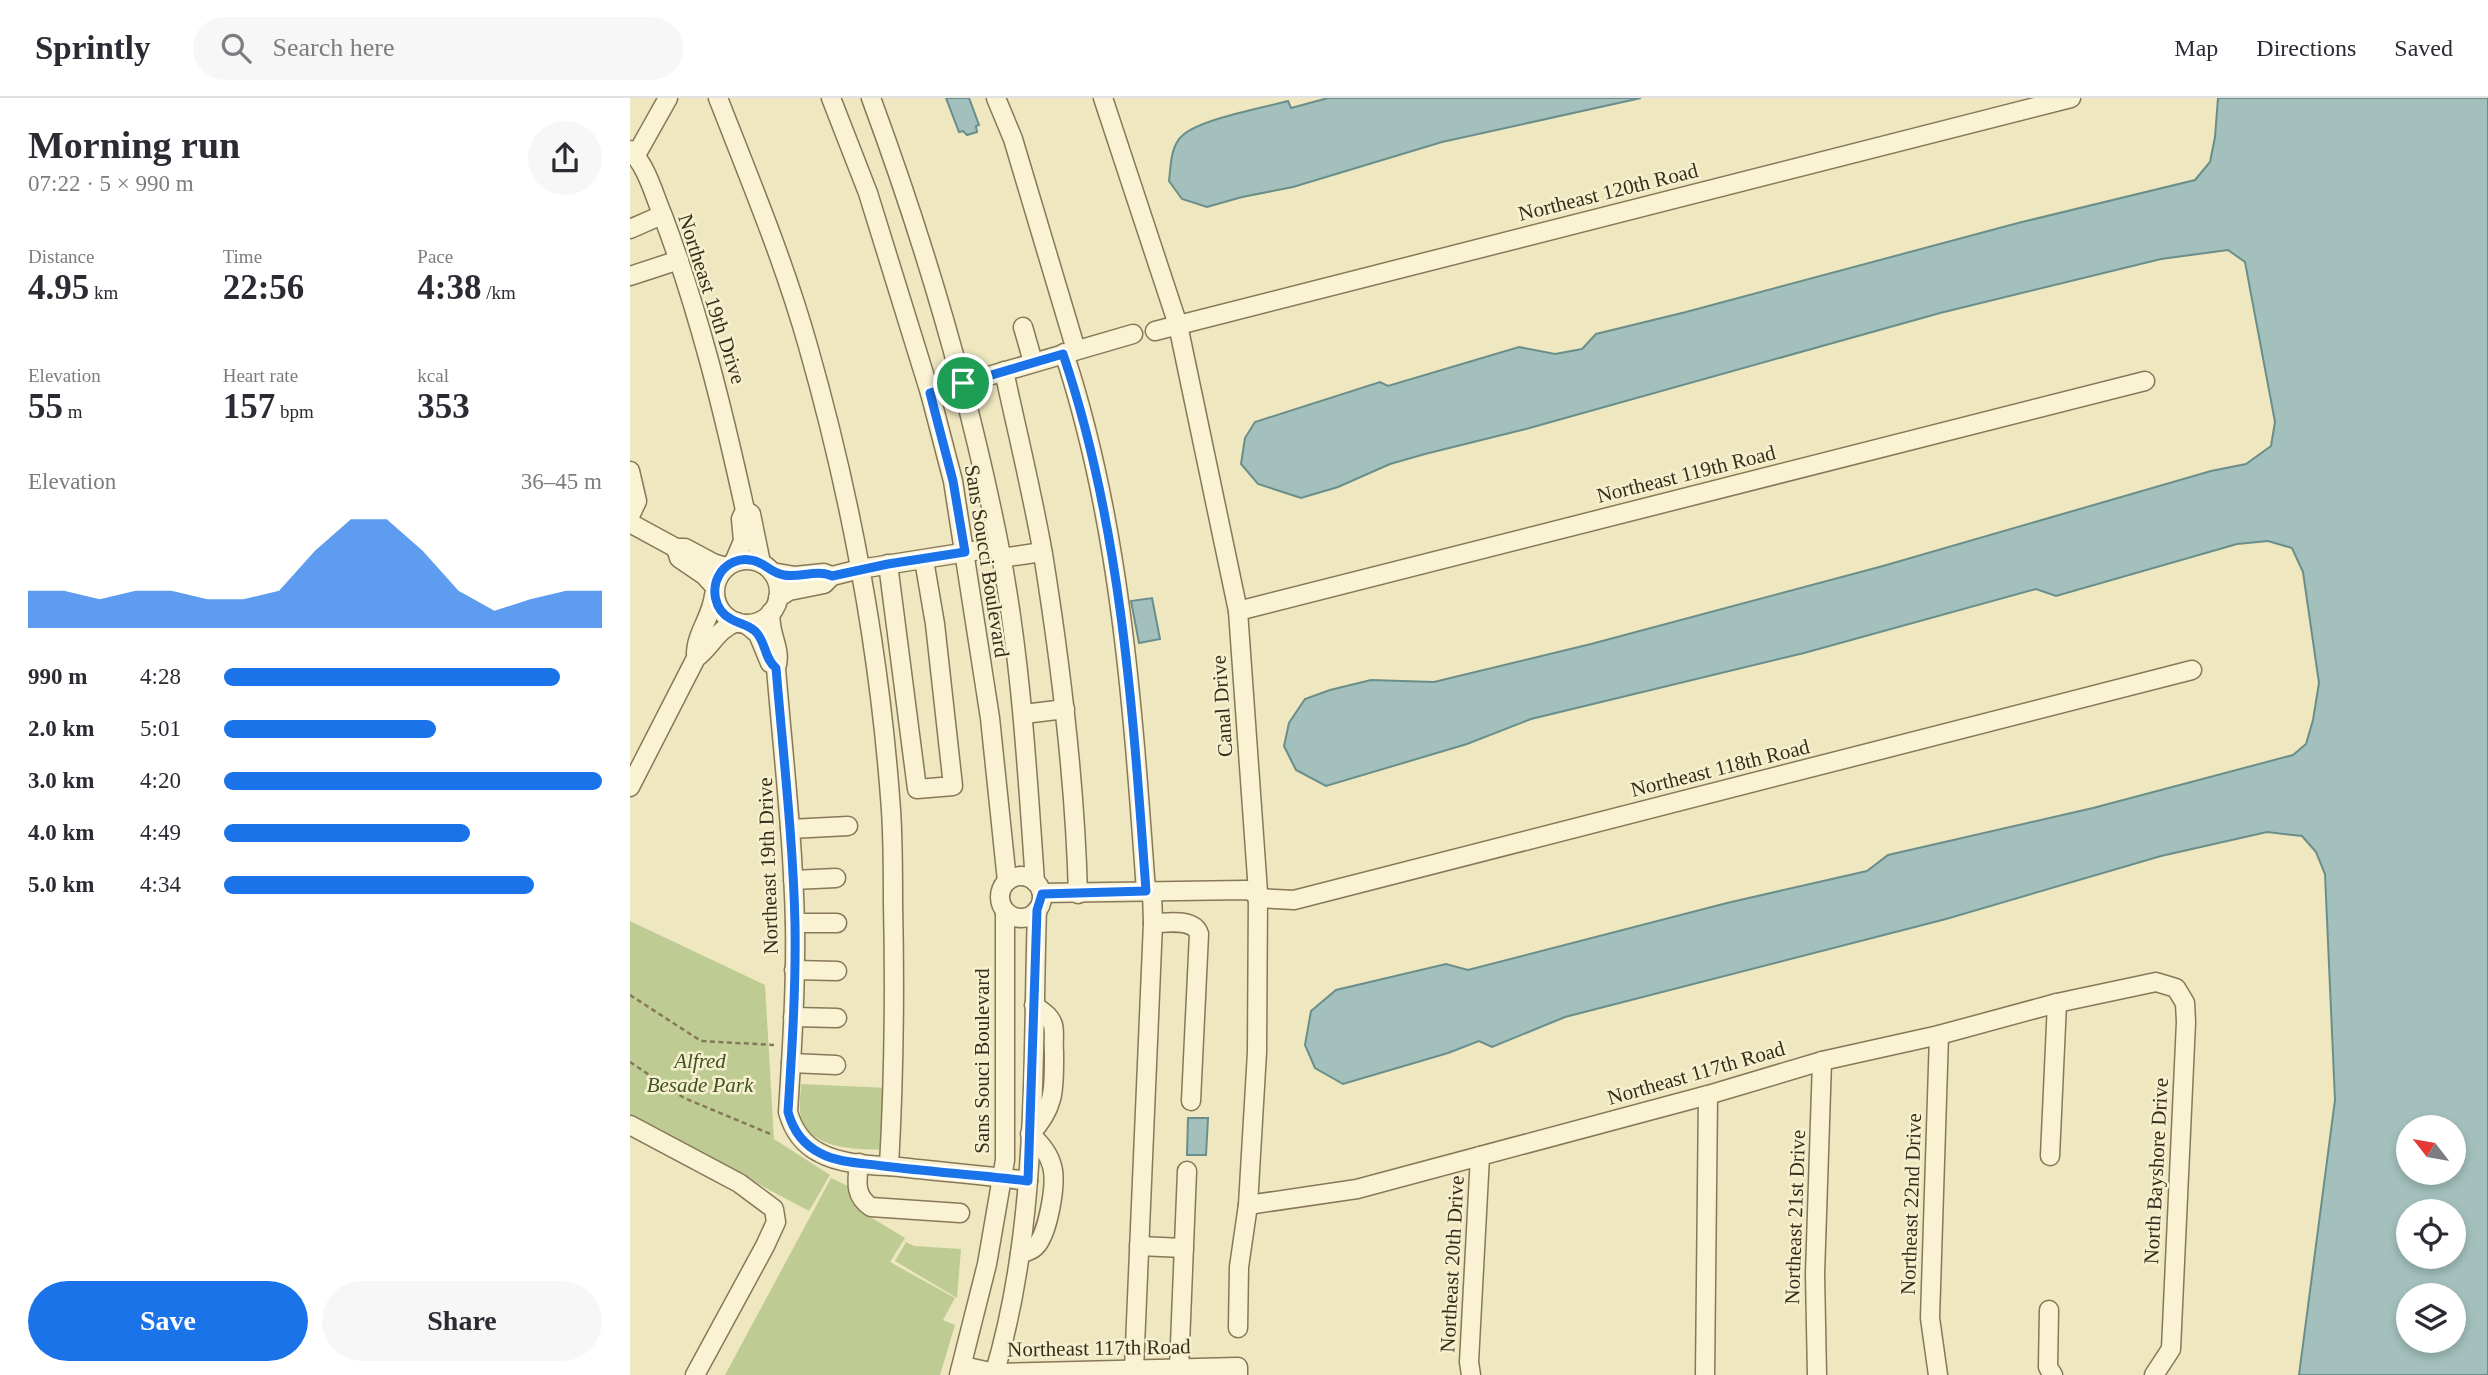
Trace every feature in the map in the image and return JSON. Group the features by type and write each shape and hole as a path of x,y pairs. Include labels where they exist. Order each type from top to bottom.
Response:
{"street":[{"path":"634,160 668,98"},
{"path":"718,98 766,220 807,344 829,424 860,569 878,683 891,812 896,1019 889,1166"},
{"name":"Sans Soucci Boulevard","path":"831,98 868,193 930,393 953,481 990,718 1007,881"},
{"name":"Sans Soucci Boulevard","path":"871,98 903,184 963,383 1000,552 1024,714 1038,895"},
{"path":"996,98 1013,139 1070,352 1110,546 1133,708 1153,923 1139,1246 1127,1371"},
{"name":"Canal Drive","path":"1103,98 1178,325 1238,611 1257,895 1256,1052 1248,1205 1239,1267 1238,1328"},
{"name":"Northeast 120th Road","path":"1155,331 2071,98"},
{"name":"Northeast 19th Drive","path":"634,160 662,215 679,260 723,411 745,510 741,519 743,541 730,565"},
{"path":"630,229 662,215"},
{"path":"630,276 679,260"},
{"path":"1023,327 1033,362"},
{"path":"930,393 1133,334"},
{"path":"1004,370 1042,552 1066,709 1076,829 1078,894"},
{"name":"Northeast 119th Road","path":"1238,611 2145,381"},
{"path":"630,471 638,501 630,516"},
{"name":"Northeast 19th Drive","path":"745,510 751,514 766,567"},
{"path":"630,523 676,548 685,548 713,563 730,565 752,560 796,576 824,573 832,576"},
{"path":"676,548 679,558 704,575 715,591 722,612 741,623"},
{"path":"630,787 696,658 705,651 720,630 763,619 789,591 824,584 832,576 860,569 965,552 1042,552"},
{"path":"888,564 917,789 953,786 924,560"},
{"path":"696,658 696,645 711,613 720,574 730,565"},
{"path":"766,567 777,582 775,605"},
{"name":"Northeast 19th Drive","path":"775,605 770,623 778,660 776,668 795,923 788,1112 795,1131 810,1147 820,1153 859,1163 1028,1181"},
{"name":"Northeast 19th Drive","path":"741,623 758,634 769,663 776,668"},
{"name":"Northeast 118th Road","path":"1038,895 1245,890 1257,895 1294,900 2192,670"},
{"path":"1024,714 1066,709"},
{"path":"790,829 848,826"},
{"path":"994,1374 1017,1276 1028,1181 1038,895 1024,876 1007,881 1000,899 1005,911 1021,918 1033,914 1038,895"},
{"path":"793,880 836,878"},
{"name":"Sans Souci Boulevard","path":"961,1371 987,1264 1005,1148 1005,911"},
{"path":"795,923 838,923"},
{"path":"1153,923 1192,924 1199,934 1191,1101"},
{"path":"794,970 837,971"},
{"name":"Northeast 117th Road","path":"1248,1205 1357,1189 1708,1095 1822,1061 1939,1035 2057,1003 2156,982"},
{"name":"North Bayshore Drive","path":"2154,1375 2171,1349 2186,1022 2185,1003 2176,988 2156,982"},
{"path":"2050,1156 2057,1003"},
{"path":"793,1017 836,1018"},
{"name":"Northeast 22nd Drive","path":"1938,1375 1930,1318 1939,1035"},
{"name":"Northeast 21st Drive","path":"1817,1375 1815,1274 1822,1061"},
{"path":"791,1063 836,1065"},
{"path":"1705,1375 1708,1095"},
{"path":"630,1125 739,1183 774,1209 776,1222 765,1246 695,1375"},
{"path":"1020,1254 1033,1250 1041,1239 1049,1214 1053,1181 1052,1166 1039,1143 1030,1134"},
{"name":"Northeast 20th Drive","path":"1471,1375 1469,1362 1480,1156"},
{"path":"859,1163 858,1192 865,1203 872,1207 960,1213"},
{"path":"1179,1369 1187,1171"},
{"path":"1139,1246 1184,1248"},
{"path":"2049,1310 2048,1367 2053,1375"},
{"name":"Northeast 117th Road","path":"961,1371 994,1374 1179,1369 1238,1371"}],"path":[{"path":"630,995 701,1041 777,1045"},
{"path":"630,1062 684,1098 773,1135"}],"green space":[{"name":"Alfred Besade Park","path":"630,921 765,985 774,1139 830,1175 809,1211 630,1116"},
{"path":"801,1084 889,1088 885,1150 847,1148 811,1134 804,1125 800,1112"},
{"path":"831,1178 852,1188 859,1210 905,1238 890,1262 955,1298 943,1320 955,1325 940,1375 725,1375"},
{"path":"906,1242 914,1246 961,1249 957,1298 895,1261"}],"water":[{"path":"946,98 969,98 979,125 976,126 977,132 967,135 963,131 959,132"},
{"path":"1328,98 1641,98 1442,142 1293,187 1207,207 1182,199 1169,181 1176,145 1183,135 1192,129 1217,119 1288,101 1291,108"},
{"path":"2218,98 2488,98 2488,1375 2299,1375 2335,1100 2325,874 2316,852 2302,836 2267,832 2161,856 1946,919 1565,1017 1492,1047 1479,1041 1343,1084 1315,1068 1305,1045 1311,1011 1336,990 1446,964 1468,970 1727,903 1867,871 1888,855 2093,808 2293,755 2306,744 2319,683 2303,572 2292,548 2268,541 2237,544 2056,596 2036,589 1804,653 1531,719 1467,744 1326,786 1296,770 1284,746 1289,723 1305,699 1330,690 1371,680 1434,682 1591,644 1883,566 2211,471 2246,464 2271,446 2275,422 2245,262 2228,250 2161,259 1940,313 1526,429 1390,464 1338,487 1301,498 1258,484 1241,464 1245,438 1255,422 1380,382 1388,386 1519,347 1555,354 1582,349 1596,334 2018,223 2195,180 2210,162"},
{"path":"1152,598 1160,639 1139,643 1131,601"},
{"path":"1188,1118 1208,1118 1206,1155 1187,1155"}],"route":[{"path":"1063,354 1083,412 1107,533 1133,708 1146,891 1042,894 1037,910 1028,1181 859,1163 830,1157 810,1147 795,1131 788,1112 795,923 786,762 776,668 769,663 758,634 746,624 728,618 717,603 715,594 720,574 726,567 743,559 761,563 772,572 784,575 824,573 832,576 965,552 953,481 930,393 963,383 1063,354"}]}
